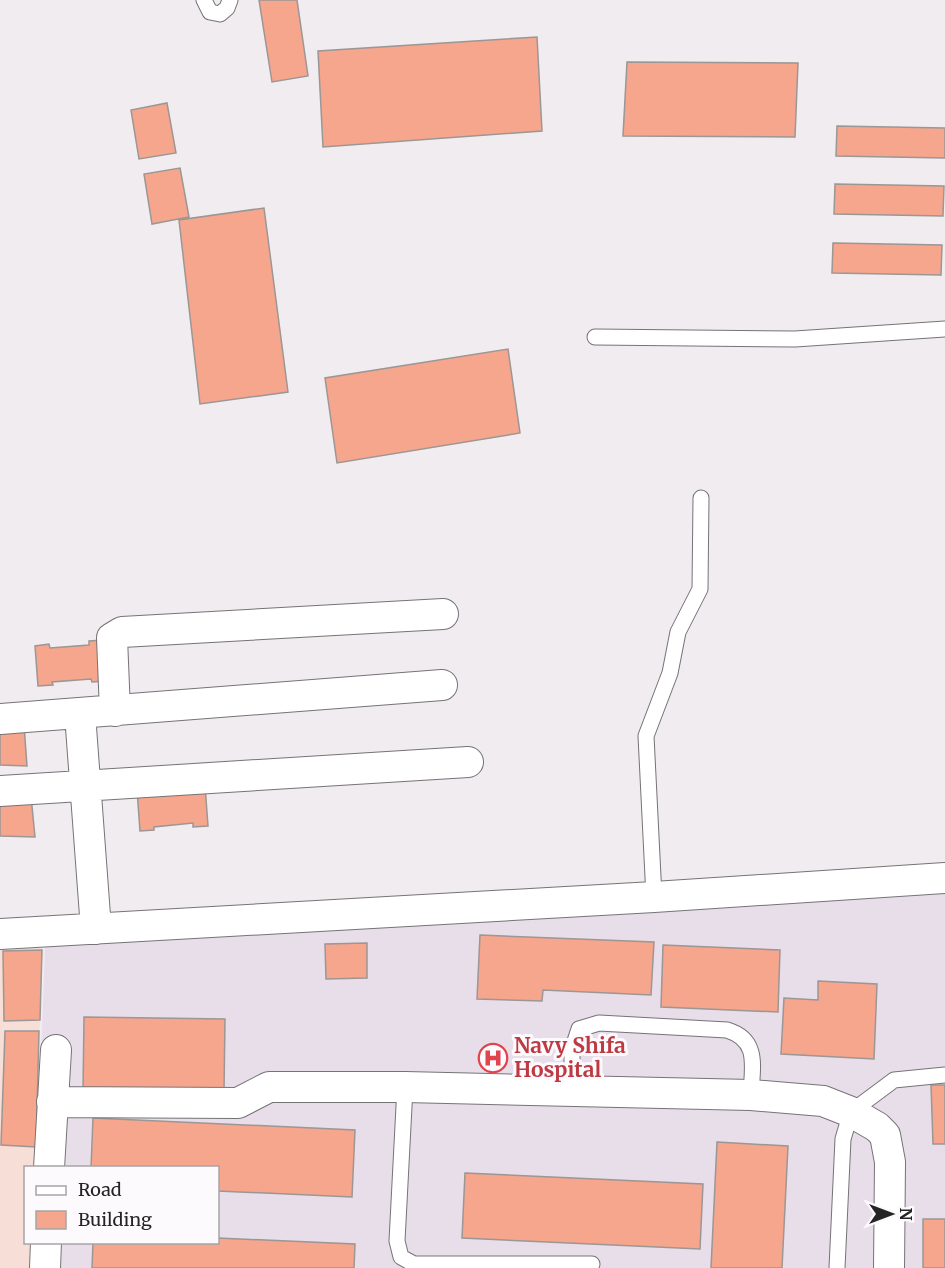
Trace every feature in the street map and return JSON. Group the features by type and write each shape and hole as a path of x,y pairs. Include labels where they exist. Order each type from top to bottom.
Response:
{"street":[{"path":"115,711 112,638 122,632 443,614"},
{"path":"0,719 442,685"},
{"path":"80,714 96,929"},
{"path":"0,791 468,762"},
{"path":"0,933 654,897 945,878"},
{"path":"49,1166 56,1050"},
{"path":"52,1101 238,1103 269,1087 405,1087 751,1095 823,1101 851,1112 877,1127 885,1135 889,1148 889,1268"},
{"path":"45,1268 46,1244"}],"lane":[{"path":"204,0 210,12 220,14 227,8 230,0"},
{"path":"595,337 795,339 945,330"},
{"path":"654,897 646,736 670,673 678,632 700,589 701,498"},
{"path":"572,1091 574,1038 579,1029 599,1023 727,1030 739,1034 746,1039 751,1050 753,1061 751,1095"},
{"path":"837,1268 843,1138 851,1112 894,1080 945,1075"},
{"path":"405,1087 397,1241 401,1257 414,1264 592,1264"}],"shaded area":[{"name":"Navy Shifa Hospital","path":"945,878 945,1268 34,1268 35,1244 219,1244 219,1166 37,1166 45,948 42,931"},
{"path":"43,922 35,1166 24,1166 24,1244 33,1244 33,1268 0,1268 0,924"}],"building":[{"path":"259,0 297,0 308,76 272,82"},
{"path":"537,37 542,131 323,147 318,51"},
{"path":"627,62 798,63 795,137 623,136"},
{"path":"167,103 176,153 139,159 131,110"},
{"path":"837,126 945,128 945,158 836,156"},
{"path":"180,168 189,217 152,224 144,174"},
{"path":"835,184 944,186 943,216 834,214"},
{"path":"264,208 288,392 200,404 179,220"},
{"path":"833,243 942,245 941,275 832,273"},
{"path":"508,349 520,433 337,463 325,378"},
{"path":"103,640 106,681 92,682 91,679 52,682 53,685 38,686 35,646 49,644 50,648 89,645 89,641"},
{"path":"24,725 27,766 0,765 0,731"},
{"path":"205,785 208,826 193,827 193,823 154,827 154,830 140,831 137,790"},
{"path":"31,796 35,837 0,836 0,802"},
{"path":"480,935 654,942 651,995 543,990 542,1001 477,999"},
{"path":"367,943 367,978 326,979 325,944"},
{"path":"663,945 780,950 778,1012 661,1007"},
{"path":"42,950 40,1020 4,1021 3,951"},
{"path":"818,981 877,984 874,1059 781,1054 784,998 818,1000"},
{"path":"84,1017 225,1019 224,1093 83,1092"},
{"path":"5,1031 39,1031 36,1147 1,1145"},
{"path":"931,1085 945,1085 945,1144 933,1144"},
{"path":"93,1118 355,1130 352,1197 219,1191 219,1166 91,1166"},
{"path":"717,1142 788,1146 782,1268 711,1268"},
{"path":"465,1173 703,1184 700,1249 462,1238"},
{"path":"923,1219 945,1219 945,1268 923,1268"},
{"path":"219,1238 355,1244 354,1268 92,1268 93,1244 219,1244"}],"place":[{"name":"Navy Shifa Hospital","path":"493,1058"}]}
